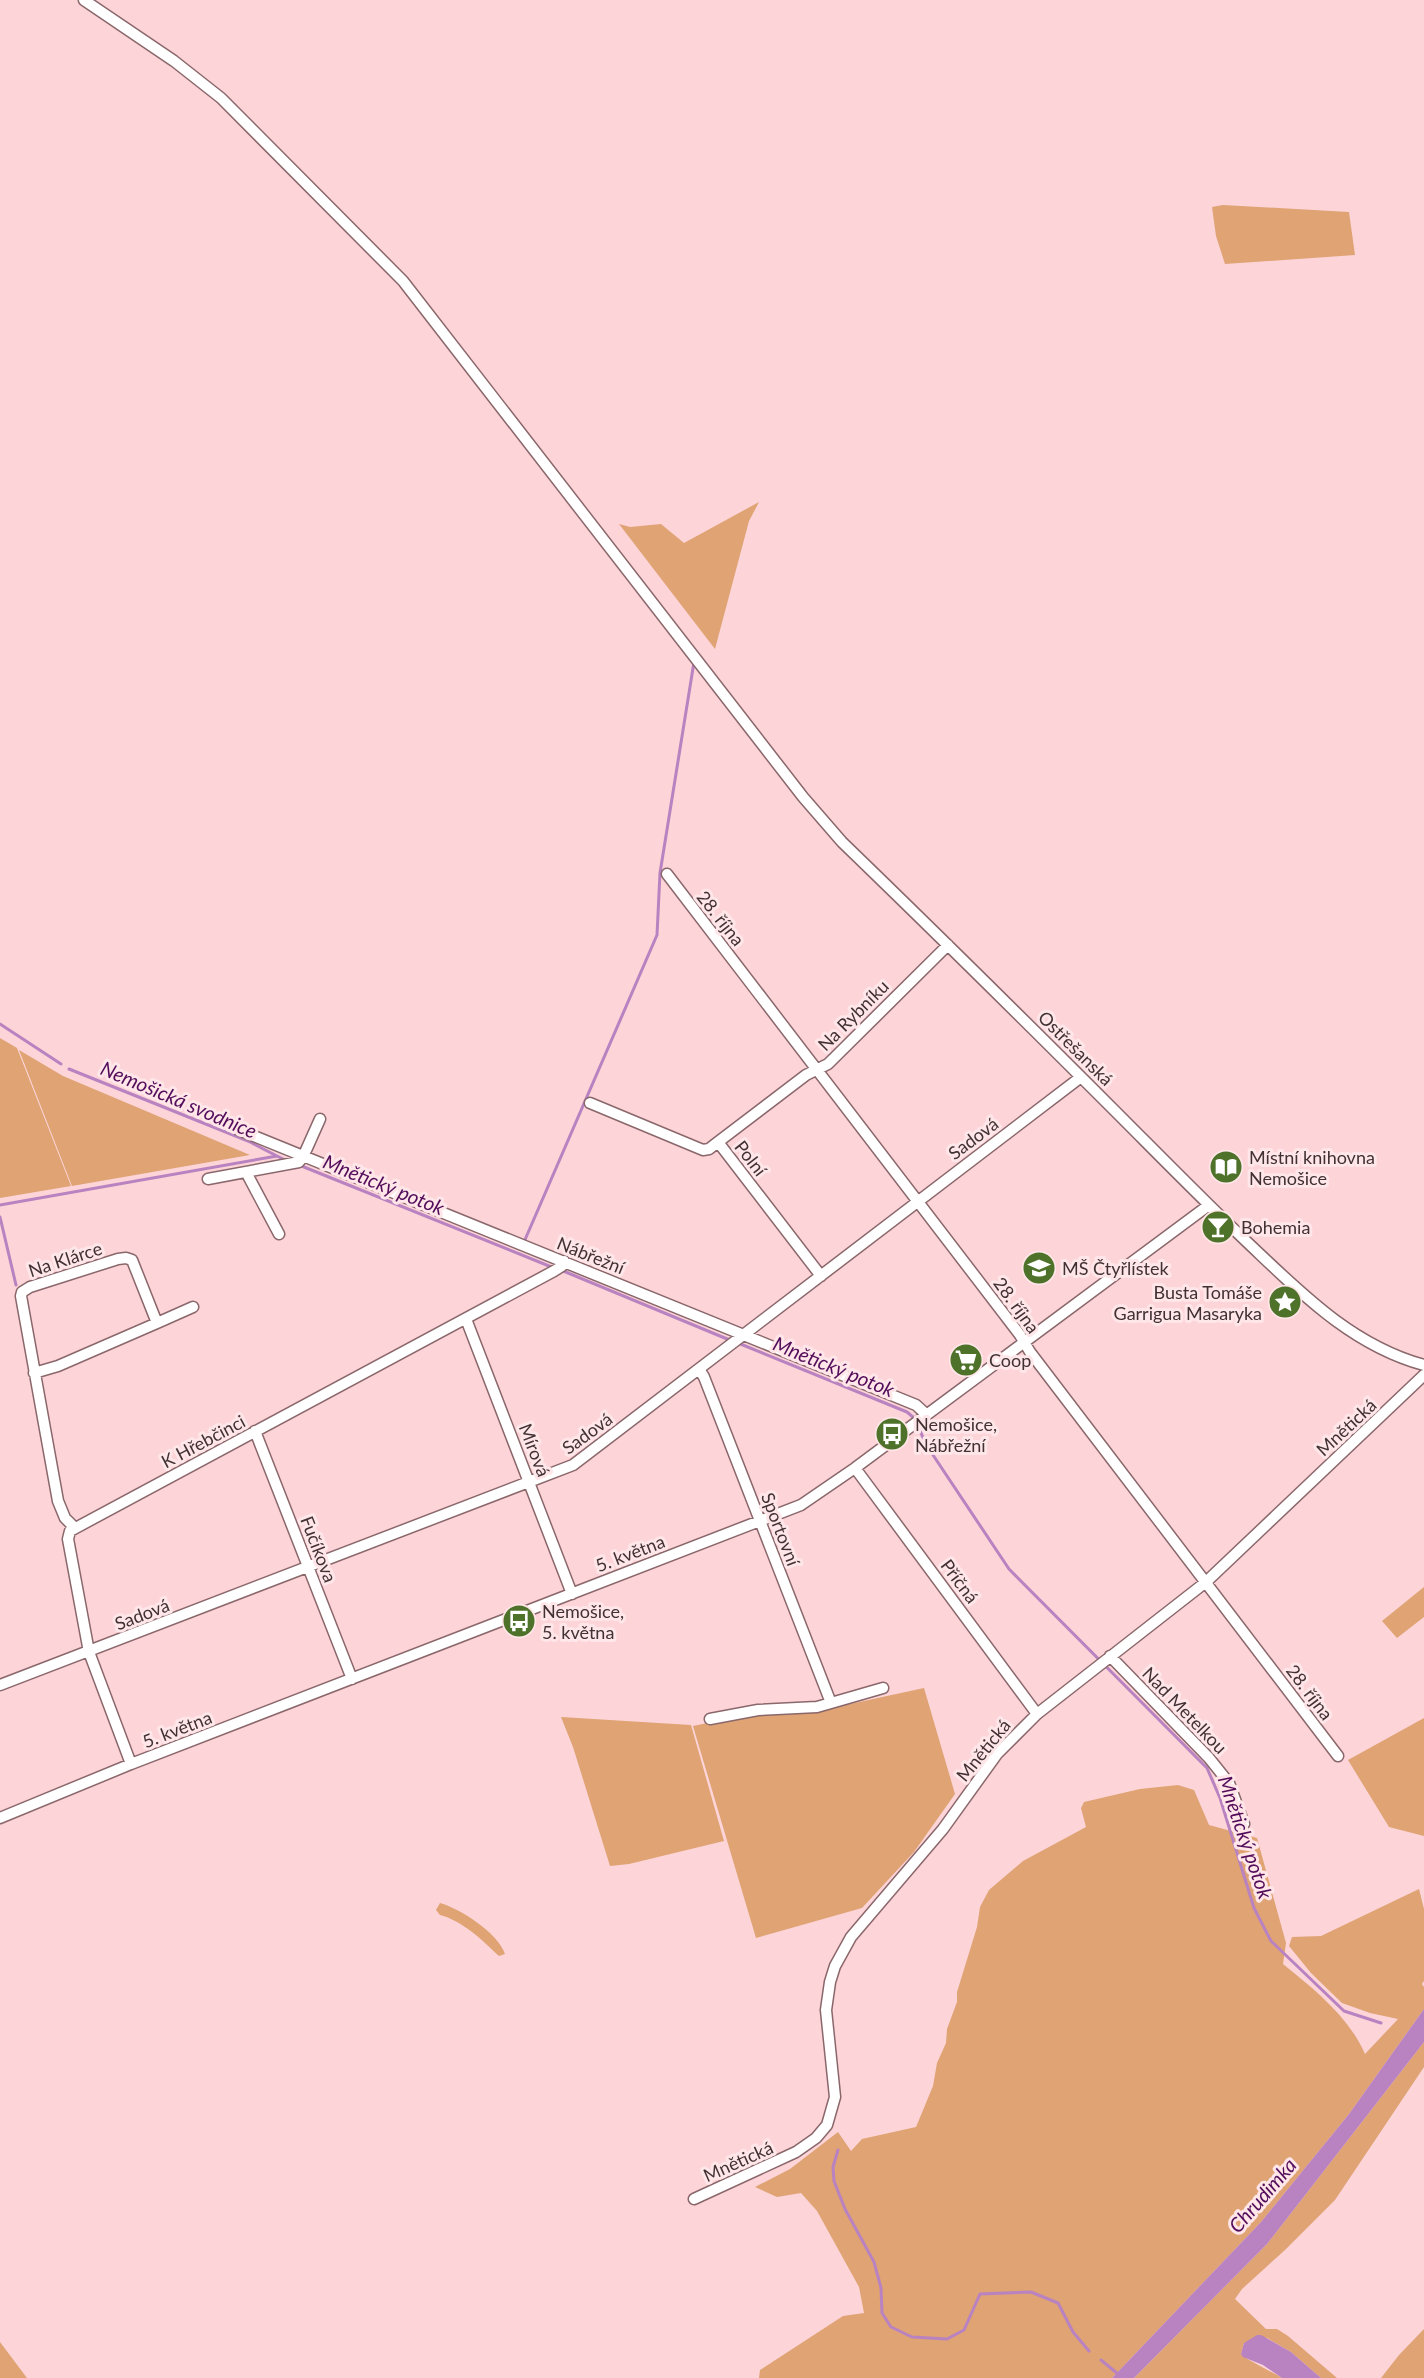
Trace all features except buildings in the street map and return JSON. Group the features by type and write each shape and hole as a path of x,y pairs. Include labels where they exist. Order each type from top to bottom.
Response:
{"street":[{"name":"Ostřešanská","path":"84,0 174,61 221,98 393,270 434,319 830,828 1209,1205 1290,1282 1339,1325 1385,1350 1424,1365"},
{"name":"28. října","path":"667,874 1338,1756"},
{"name":"Na Rybníku","path":"718,1142 807,1075 828,1064 948,945"},
{"name":"Sadová","path":"0,1685 573,1466 1081,1077"},
{"name":"Polní","path":"590,1103 704,1150 718,1142 821,1276"},
{"path":"208,1179 298,1162 320,1119"},
{"name":"Nábřežní","path":"239,1130 523,1245 560,1266 737,1340 916,1405 926,1416"},
{"path":"246,1172 279,1234"},
{"name":"5. května","path":"0,1818 131,1764 801,1505 910,1428 1209,1205"},
{"name":"Na Klárce","path":"75,1528 65,1518 58,1501 20,1301 22,1292 30,1287 126,1258 132,1260 136,1266 157,1323"},
{"name":"K Hřebčinci","path":"75,1528 466,1319 560,1266"},
{"path":"34,1373 52,1368 193,1308"},
{"name":"Mírová","path":"466,1319 572,1594"},
{"name":"Sportovní","path":"699,1369 831,1702"},
{"name":"Mnětická","path":"694,2199 796,2152 823,2132 831,2118 835,2097 827,2028 827,1995 835,1966 843,1950 865,1919 943,1829 997,1754 1037,1714 1206,1582 1424,1375"},
{"name":"Fučíkova","path":"255,1431 352,1680"},
{"name":"Příčná","path":"855,1468 1037,1714"},
{"path":"75,1528 68,1533 68,1539 89,1652 131,1764"},
{"name":"Nad Metelkou","path":"1110,1656 1209,1758 1229,1782 1244,1824"},
{"path":"710,1719 758,1710 817,1707 883,1688"}],"shaded area":[{"path":"1223,205 1349,212 1355,255 1225,264 1216,236 1212,207"},
{"path":"759,502 749,521 715,649 619,524 630,527 661,524 684,543"},
{"path":"0,1038 17,1048 71,1186 0,1198"},
{"path":"19,1050 63,1076 250,1155 72,1186"},
{"path":"1424,1587 1424,1617 1397,1638 1382,1621"},
{"path":"924,1688 955,1794 914,1852 862,1908 756,1938 693,1726 748,1715 827,1709"},
{"path":"561,1717 691,1725 724,1841 629,1864 610,1866 573,1747"},
{"path":"1424,1718 1424,1836 1389,1827 1348,1760"},
{"path":"1178,1785 1194,1790 1209,1825 1257,1838 1286,1943 1283,1964 1340,2016 1365,2054 1398,2019 1370,2013 1342,2003 1311,1973 1289,1946 1292,1937 1321,1936 1419,1889 1424,1909 1424,1981 1422,1984 1424,2009 1349,2114 1261,2222 1112,2378 759,2378 760,2370 843,2316 864,2313 859,2287 817,2211 801,2193 777,2197 755,2187 790,2169 838,2132 851,2151 862,2139 916,2127 933,2086 937,2063 946,2043 947,2029 957,2002 957,1992 977,1927 980,1907 989,1890 1023,1861 1086,1827 1081,1808 1084,1802 1140,1789"},
{"path":"440,1903 458,1911 487,1930 505,1954 499,1956 464,1926 440,1915 436,1910"},
{"path":"1424,2009 1424,2042 1267,2244 1134,2378 1112,2378 1261,2222 1349,2114"},
{"path":"1424,2042 1424,2067 1335,2200 1242,2289 1235,2299 1266,2329 1277,2329 1288,2336 1337,2378 1321,2378 1291,2352 1267,2338 1244,2343 1241,2354 1282,2378 1134,2378 1267,2244"},
{"path":"1424,2329 1424,2378 1381,2378 1399,2355"},
{"path":"1257,2335 1291,2352 1321,2378 1282,2378 1263,2365 1243,2357 1241,2354 1244,2343"},
{"path":"0,2342 27,2378 0,2378"}],"waterway":[{"path":"524,1242 657,935 660,873 694,662"},
{"name":"Nemošická svodnice","path":"0,1024 61,1064"},
{"name":"Nemošická svodnice","path":"69,1069 248,1141 275,1155"},
{"name":"Mnětický potok","path":"0,1205 277,1156 287,1161"},
{"name":"Mnětický potok","path":"299,1165 554,1268"},
{"path":"0,1217 16,1285"},
{"name":"Mnětický potok","path":"561,1270 732,1341"},
{"name":"Mnětický potok","path":"738,1343 907,1412 914,1418 927,1446 1009,1569 1207,1768 1220,1798 1254,1908 1271,1941 1344,2011 1381,2023"},
{"path":"838,2150 833,2167 834,2181 845,2209 874,2262 881,2288 882,2313 891,2327 912,2337 947,2339 964,2330 980,2294 1031,2292 1058,2303 1073,2332 1089,2351"},
{"path":"1101,2360 1118,2374"}],"place":[{"name":"Místní knihovna Nemošice","path":"1226,1167"},
{"name":"Bohemia","path":"1218,1227"},
{"name":"MŠ Čtyřlístek","path":"1039,1268"},
{"name":"Busta Tomáše Garrigua Masaryka","path":"1285,1302"},
{"name":"Coop","path":"966,1360"},
{"name":"Nemošice, Nábřežní","path":"892,1434"},
{"name":"Nemošice, 5. května","path":"519,1621"}],"water label":[{"name":"Chrudimka","path":"1262,2195"}]}
